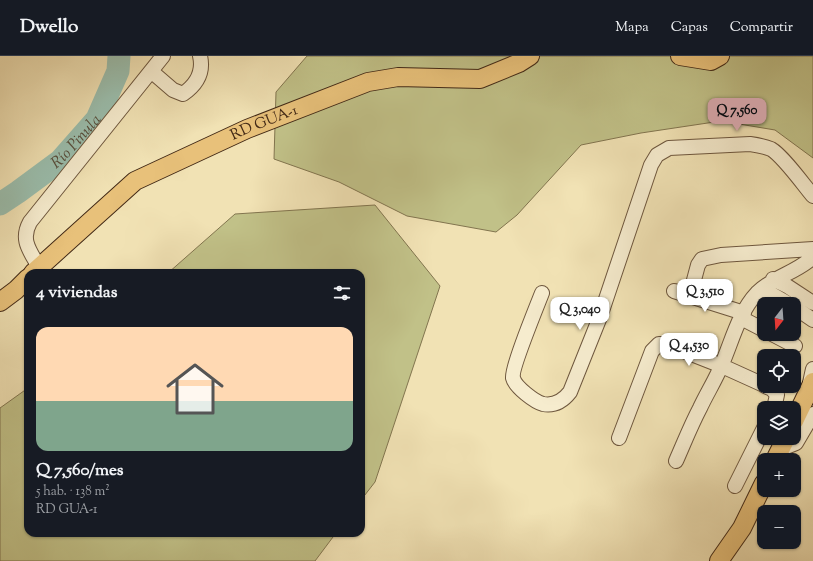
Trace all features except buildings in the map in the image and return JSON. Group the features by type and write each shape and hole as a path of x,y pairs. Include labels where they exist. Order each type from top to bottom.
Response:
{"main road":[{"name":"RD GUA-1","path":"37,269 135,181 247,129 368,82 398,77 480,78 519,63 530,56"},
{"path":"680,56 712,61 720,56"},
{"name":"RD GUA-1","path":"0,302 24,282"},
{"path":"801,407 810,387"},
{"path":"719,561 742,528 757,497"}],"street":[{"path":"32,269 25,234 30,222 163,56"},
{"path":"151,71 173,90 183,94 198,80 200,76 200,56"},
{"path":"542,293 516,364 513,378 518,386 535,400 545,404 551,404 562,400 570,392 600,317 651,165 657,155 669,148 750,144 761,145 771,150 781,158 813,196"},
{"path":"690,295 698,265 702,258 721,255 813,249"},
{"path":"676,461 700,407 722,366 742,315 753,298 774,279 805,264 813,257"},
{"path":"774,279 813,303"},
{"path":"763,289 777,297"},
{"path":"674,291 690,295 742,315 757,325"},
{"path":"801,312 813,320"},
{"path":"785,341 795,346"},
{"path":"619,438 652,352 655,346 659,344 666,344 722,366 757,382"},
{"path":"810,387 813,369"},
{"path":"781,449 796,443 813,414"},
{"path":"735,486 757,442"}],"green space":[{"path":"307,56 813,56 813,158 775,130 721,121 641,133 581,145 517,215 496,232 407,216 339,182 274,159 276,92"},
{"path":"375,205 440,286 375,482 365,495 365,269 173,269 235,214"},
{"path":"24,391 24,537 333,537 315,561 0,561 0,408"}],"waterway":[{"name":"Río Pinula","path":"0,204 60,161 97,119 118,71 119,56"}]}
